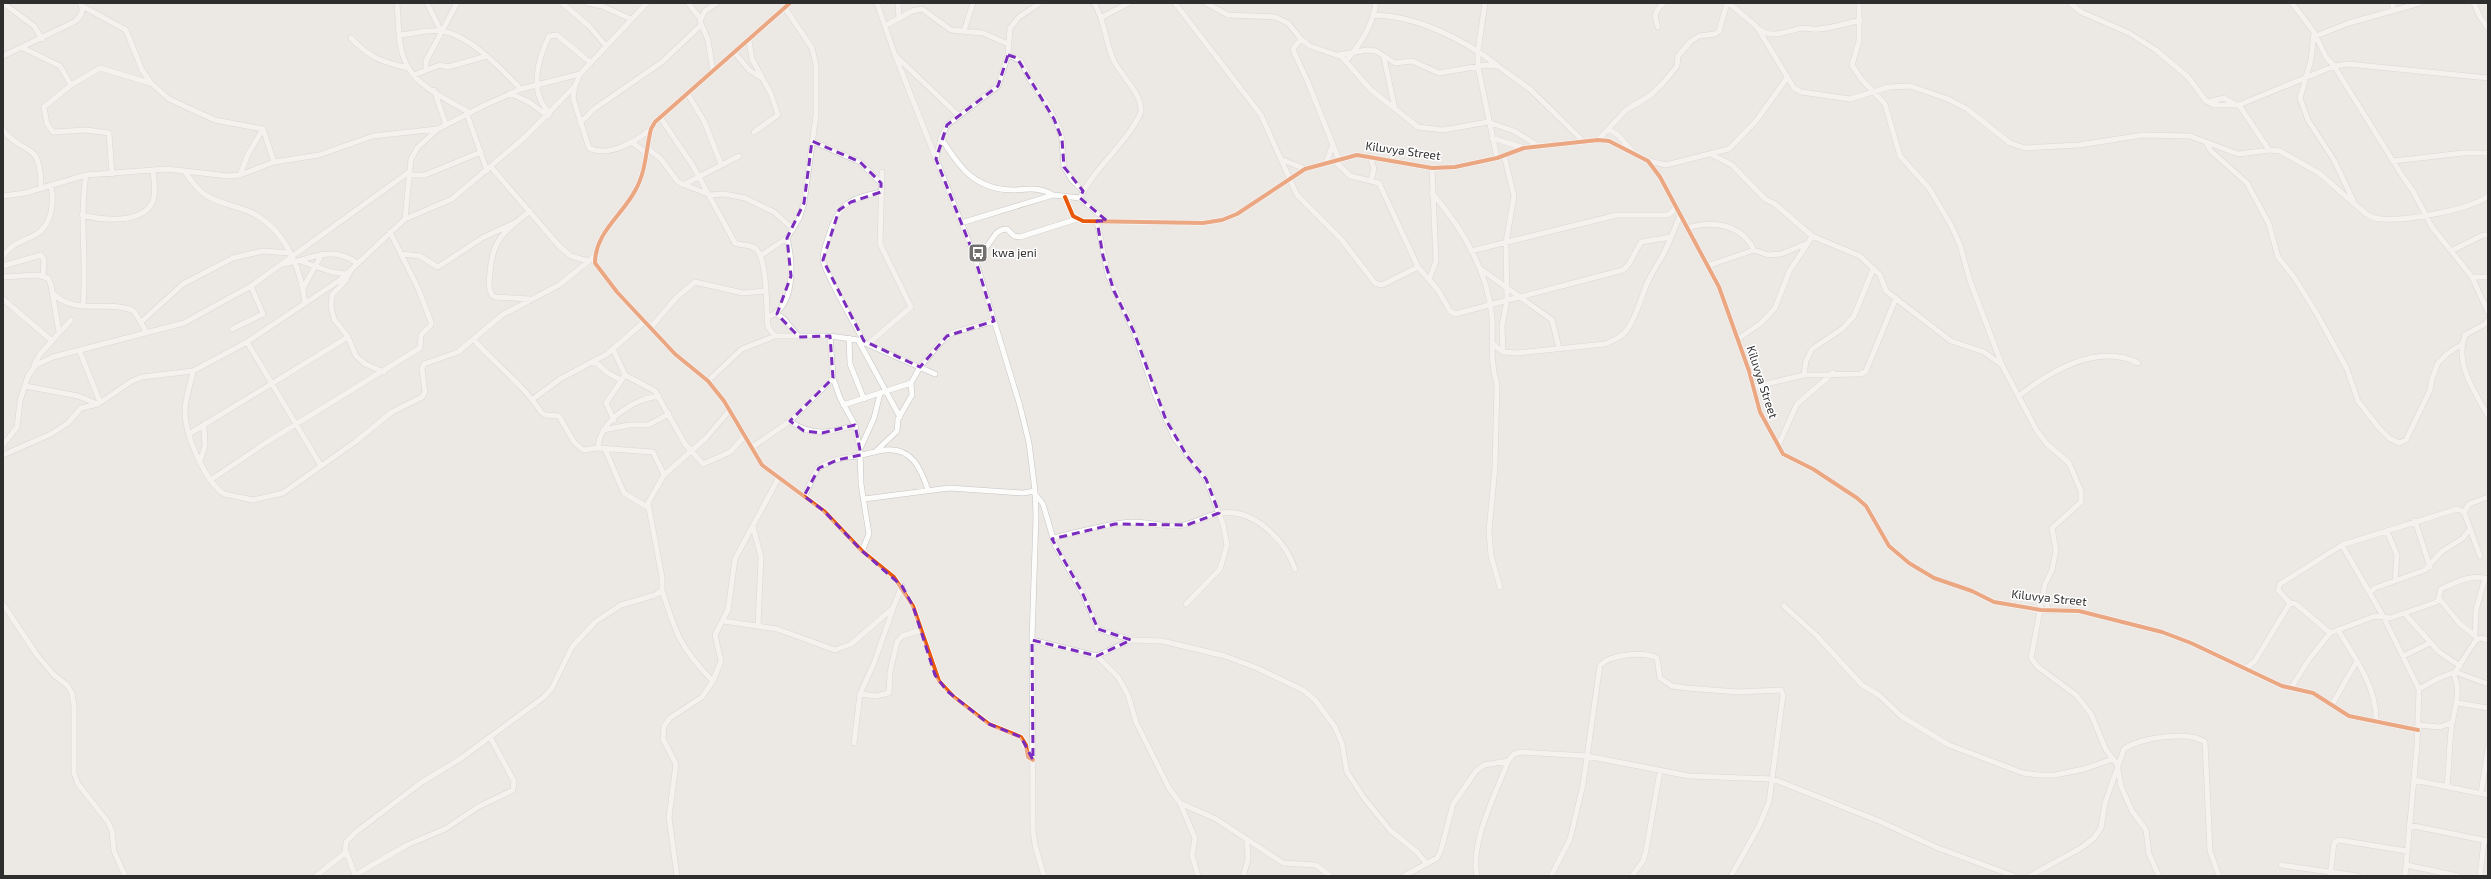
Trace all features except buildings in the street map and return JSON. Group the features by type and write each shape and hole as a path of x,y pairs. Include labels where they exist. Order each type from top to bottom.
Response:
{"street":[{"path":"397,3 399,36 408,68 414,75 468,114 481,152 489,169 530,211 560,247 571,256 588,261"},
{"path":"427,3 442,31"},
{"path":"426,69 426,61 457,3"},
{"path":"562,3 589,26 606,46"},
{"path":"587,3 602,6 631,19"},
{"path":"647,3 580,74 575,86 574,106 586,145 592,150 607,150 633,143 650,129 660,117 749,41 790,3"},
{"path":"688,3 700,18"},
{"path":"713,72 708,40 700,25 700,18 705,11 717,3"},
{"path":"877,3 895,55 974,255 1020,406 1029,443 1035,492 1036,564 1032,640 1033,830 1035,845 1044,876"},
{"path":"898,3 899,19"},
{"path":"964,31 973,3"},
{"path":"1030,3 1030,10"},
{"path":"936,159 941,138 947,125 958,115 998,86 1008,55 1010,28 1019,17 1040,3"},
{"path":"1080,198 1089,180 1123,139 1141,112 1137,96 1110,51 1102,17 1094,3"},
{"path":"1102,17 1129,3"},
{"path":"1175,3 1262,115 1283,160 1297,195 1341,239 1375,283 1378,285 1387,284 1418,267"},
{"path":"1206,3 1228,15 1275,18 1283,20 1288,23 1301,40 1310,46 1338,55 1346,61 1367,86 1413,124 1430,130 1443,130 1488,122 1514,131 1540,147"},
{"path":"1346,61 1365,38 1374,15 1376,3"},
{"path":"1485,3 1478,51 1478,67 1488,122 1497,158"},
{"path":"1658,26 1654,17 1656,12 1664,3"},
{"path":"1598,140 1626,110 1651,95 1664,82 1677,66 1678,56 1691,41 1699,36 1715,34 1719,31 1730,3 1767,34 1775,35 1805,28 1836,26 1860,20"},
{"path":"1859,3 1859,41 1852,65 1862,80 1875,91 1888,110 1900,156 1929,188 1957,237 1970,281 2002,366 2020,395 2037,431 2047,444 2069,463 2083,498 2077,507 2052,528 2056,550 2044,595 2031,658 2038,667 2057,680 2085,704 2117,764 2121,786 2128,802 2146,830 2149,854 2159,876"},
{"path":"2070,3 2081,12 2129,33 2156,50 2188,77 2208,102 2221,106 2238,105 2334,66 2356,64 2488,78"},
{"path":"2292,3 2315,34 2326,57 2334,66 2427,215 2432,227 2472,277 2488,312"},
{"path":"2392,3 2394,10"},
{"path":"2315,34 2420,3"},
{"path":"2474,3 2480,17 2488,28"},
{"path":"4,4 34,26 42,39"},
{"path":"3,56 42,39 74,22 81,16 81,4"},
{"path":"81,4 126,30 142,70 151,83 169,99 203,115 227,123 263,129"},
{"path":"760,256 787,238 793,229 804,203 817,109 816,66 809,41 785,8"},
{"path":"885,26 912,11 922,9 952,30 983,33 1008,44"},
{"path":"1374,15 1415,22 1478,51 1531,90 1583,141"},
{"path":"580,123 598,106 662,62 700,25"},
{"path":"1757,27 1786,78 1794,88 1814,95 1850,99 1889,86 1910,86 1948,99 1984,120 2010,143 2025,148 2079,145 2143,135 2190,136 2207,144 2238,154 2269,150 2280,151 2304,164 2373,218 2383,220 2427,215 2479,203 2488,196"},
{"path":"399,36 442,31 461,40 487,56 521,89"},
{"path":"549,114 542,103 538,84 539,60 551,34 557,35 591,63"},
{"path":"2315,34 2311,60 2300,98 2303,107 2343,177 2353,201"},
{"path":"351,38 365,52 374,58 408,68"},
{"path":"1301,40 1293,49 1307,80 1337,160 1350,176 1376,181 1382,188 1418,267 1438,290 1452,313 1458,314 1623,270 1627,267 1641,242 1671,237"},
{"path":"749,41 752,59 778,115 754,132"},
{"path":"23,48 60,66 70,85"},
{"path":"1338,55 1353,52 1376,51 1384,58 1395,63 1417,62 1439,73 1492,64 1498,66"},
{"path":"735,53 750,70 762,79"},
{"path":"895,55 958,115"},
{"path":"1008,55 1021,61 1030,80 1047,104 1062,139 1064,167 1072,180 1083,191"},
{"path":"414,75 426,69 440,65 448,67 487,56"},
{"path":"1384,58 1395,109"},
{"path":"112,174 109,133 86,130 53,132 47,124 44,106 70,85 100,68 151,83"},
{"path":"405,219 409,174 414,151 438,129 510,93 538,84 580,74"},
{"path":"1648,161 1666,165 1729,149 1756,121 1786,78"},
{"path":"3,455 51,434 68,423 81,408 98,403 122,387 142,377 182,374 193,371 247,342 346,274 405,219 445,203 489,169 549,114 575,86"},
{"path":"434,90 446,125"},
{"path":"510,93 549,114"},
{"path":"687,93 704,121 721,164"},
{"path":"2208,102 2224,98 2238,105 2269,150"},
{"path":"660,117 699,176 735,243 754,248 760,256 769,330 775,336"},
{"path":"263,129 274,162"},
{"path":"240,175 248,154 263,129"},
{"path":"3,196 41,189 86,175 153,170 184,171 228,176 240,175 274,162 319,155 373,136 438,129"},
{"path":"650,129 636,189 601,237 595,256 598,268 676,354 708,381 730,411 744,437 762,465 778,479 824,511 862,551 894,576 902,586 913,606 935,674 947,691 989,724 1021,737 1026,745 1028,755 1033,760"},
{"path":"1608,129 1618,135 1633,153"},
{"path":"3,130 10,137 35,153 40,169 41,189"},
{"path":"941,138 962,169 983,185 1003,189 1040,189 1053,195 1080,198 1107,221"},
{"path":"1492,138 1524,148"},
{"path":"812,141 860,162 881,183"},
{"name":"Kiluvya Street","path":"1077,220 1182,223 1222,220 1254,205 1305,169 1357,155 1370,156 1432,168 1455,167 1497,158 1524,148 1583,141 1608,141 1648,161 1660,177 1719,287 1738,340 1760,412 1783,454 1813,468 1858,498 1866,506 1889,546 1924,573 1994,602 2049,611 2079,611 2149,628 2191,643 2291,688 2314,693 2333,703 2350,716 2418,727 2440,727 2453,722"},
{"path":"633,143 661,159 672,177 683,185 710,195 724,194 745,198 774,212 793,229"},
{"path":"2207,144 2211,152 2247,183 2270,224 2280,262 2294,277 2317,314 2347,369 2358,401 2368,416 2389,438 2399,443 2406,440 2430,390 2432,379 2438,363 2462,344"},
{"path":"1326,163 1332,146"},
{"path":"33,368 44,360 80,352 184,323 251,286 282,264 291,254 409,174 425,175 481,152"},
{"path":"2393,161 2463,153 2488,153"},
{"path":"1711,154 1732,165 1765,199 1775,204 1812,236 1860,256 1882,278 1884,288 1901,304 1951,341 1984,352 2002,366"},
{"path":"1503,352 1502,326 1507,300 1506,242 1514,196 1504,155"},
{"path":"683,185 739,156"},
{"path":"1370,156 1374,169 1371,180"},
{"path":"1283,160 1305,169"},
{"path":"1660,177 1666,165"},
{"path":"1429,280 1436,261 1432,168"},
{"path":"82,215 111,220 135,216 151,204 154,199 153,170"},
{"path":"184,171 208,196 257,215 268,225 298,261 346,274"},
{"path":"867,342 911,307 880,244 882,172"},
{"path":"83,306 85,281 82,215 86,175"},
{"path":"3,257 9,248 37,234 46,224 54,207 51,185"},
{"path":"867,342 826,266 824,252 835,217 843,206 860,198 882,192"},
{"path":"1432,193 1455,220 1482,270 1490,305 1493,344 1493,372 1497,387 1495,467 1489,531 1491,556 1500,587"},
{"path":"961,223 1053,195"},
{"path":"974,255 986,250 992,237 1002,230 1008,229 1014,236 1020,238 1077,220 1069,210 1065,197"},
{"path":"1471,251 1617,215 1668,215 1676,208"},
{"path":"402,254 420,256 438,267 482,238 514,223 530,211"},
{"path":"1493,344 1503,352 1540,352 1559,348 1605,344 1625,332 1639,306 1646,286 1666,252 1680,216"},
{"path":"1097,221 1108,274 1134,332 1156,397 1176,439 1206,479 1219,513 1227,545 1220,569 1186,604"},
{"path":"514,223 492,250 490,291 495,297 533,299"},
{"path":"1687,228 1705,223 1730,227 1747,239 1754,250"},
{"path":"212,479 296,425 417,352 420,348 422,332 431,325 418,288 390,232"},
{"path":"2451,251 2483,235 2488,235"},
{"path":"1738,340 1761,323 1775,308 1790,270 1812,236"},
{"path":"768,317 777,314 786,297 791,276 791,256 787,238"},
{"path":"1707,266 1754,250 1774,256 1808,242"},
{"path":"141,322 183,284 233,258 263,251 291,254"},
{"path":"282,264 322,254 340,254 357,263"},
{"path":"303,288 322,254"},
{"path":"3,266 41,255 44,260 43,276"},
{"path":"193,371 185,410 189,434 192,446 212,479 224,494 260,499 283,493 356,442 392,412 422,397 425,392 422,369 424,364 454,354 474,340 502,315 559,285 595,256"},
{"path":"298,261 305,303"},
{"path":"351,269 346,280 331,298 334,319 348,337 360,361 384,372"},
{"path":"1804,375 1806,361 1812,349 1842,329 1854,316 1873,269"},
{"path":"1482,270 1554,322 1559,348"},
{"path":"3,277 43,276 50,281 59,332"},
{"path":"2472,277 2488,277"},
{"path":"651,327 677,296 695,282 743,293 765,291"},
{"path":"232,329 263,314 251,286"},
{"path":"52,292 65,303 83,306 130,309 134,311 147,333"},
{"path":"3,298 52,341"},
{"path":"1753,387 1804,375 1861,374 1866,371 1896,298"},
{"path":"777,314 784,319 799,337"},
{"path":"3,445 17,428 20,401 28,376 40,354 71,320"},
{"path":"2488,320 2485,324 2465,335 2462,344 2462,356 2467,376 2488,416"},
{"path":"533,399 560,379 613,349 645,321"},
{"path":"875,452 897,431 900,417 912,395 911,383 920,367 947,336 994,322"},
{"path":"708,381 742,349 775,336 830,336 867,342 935,374"},
{"path":"830,336 833,378 843,405 855,425 860,453 869,534 862,551"},
{"path":"189,434 270,383 348,337"},
{"path":"849,338 850,364 864,399"},
{"path":"474,340 533,399 545,415 556,415 561,419 578,446 583,450 598,448 653,452 664,475"},
{"path":"858,340 900,417"},
{"path":"247,342 270,383 321,466"},
{"path":"613,349 625,375 652,389 659,396 691,452 701,463 705,464 730,452 744,437"},
{"path":"80,352 98,403"},
{"path":"2020,395 2051,372 2074,364 2109,355 2138,363"},
{"path":"594,361 621,380"},
{"path":"1778,446 1797,404 1832,374"},
{"path":"614,420 606,403 625,375"},
{"path":"751,448 790,421 833,378"},
{"path":"843,405 911,383"},
{"path":"25,386 78,396 98,403"},
{"path":"860,453 874,418 880,394"},
{"path":"598,448 603,430 614,420 642,399 659,396"},
{"path":"713,681 701,670 678,640 662,590 662,577 647,507 664,475 691,452 730,411"},
{"path":"603,430 629,425 648,425 669,414"},
{"path":"790,421 804,431 822,433 855,425"},
{"path":"200,461 205,446 204,424"},
{"path":"605,449 624,493 647,507"},
{"path":"804,496 812,484 816,471 822,466 860,453 897,450 916,461 928,490"},
{"path":"677,876 669,816 676,764 663,739 662,731 670,718 702,697 713,681 721,661 715,635 728,610 735,559 754,527 778,479"},
{"path":"864,499 928,490 967,488 1023,493 1035,492"},
{"path":"1035,492 1043,504 1059,554 1082,592 1098,629 1131,640 1162,641 1212,652 1257,668 1303,690 1315,700 1335,727 1340,740 1347,772 1364,798 1390,830 1417,852 1427,864"},
{"path":"2464,512 2469,504 2488,497"},
{"path":"2330,633 2296,604 2290,603 2278,590 2280,584 2342,545 2454,509 2464,512"},
{"path":"2464,512 2480,556"},
{"path":"1053,538 1115,524 1132,522 1187,525 1219,513 1240,514 1261,525 1282,543 1291,558 1295,570"},
{"path":"2415,521 2430,567"},
{"path":"754,527 761,557 758,626"},
{"path":"2370,592 2375,588 2430,567 2441,552 2462,538 2470,529"},
{"path":"2387,531 2397,555 2395,581"},
{"path":"2342,545 2383,616 2419,689 2418,727 2405,876"},
{"path":"2291,688 2310,658 2330,633 2375,616 2390,618 2405,614 2434,603 2439,598 2440,591 2447,587 2474,577 2486,579 2476,610 2475,638 2460,666 2454,672 2419,689"},
{"path":"854,743 860,694 874,663 902,586"},
{"path":"490,737 514,781 513,790 478,807 445,829 407,845 355,875 346,851 346,842 356,832 422,782 460,759 544,697 552,688 572,647 596,622 621,605 655,595 662,590"},
{"path":"2044,595 2049,611"},
{"path":"2439,598 2459,623 2475,638 2488,640"},
{"path":"2246,668 2254,661 2290,603"},
{"path":"3,604 38,655 54,674 67,685 72,693 74,706 74,773 78,784 108,822 112,831 114,851 125,876"},
{"path":"1784,606 1817,636 1862,685 1879,694 1901,716 1950,745 2023,773 2038,775 2055,775 2084,770 2113,759"},
{"path":"723,621 758,626 798,635 823,647 835,650 856,640 893,608"},
{"path":"2405,614 2439,652 2460,666"},
{"path":"860,694 876,696 889,693 891,667 897,642 902,636 921,630"},
{"path":"2338,630 2357,661 2374,697 2376,721"},
{"path":"1032,640 1097,656 1124,685 1136,722 1169,788 1180,804 1195,838 1196,844 1192,855 1198,876"},
{"path":"1097,656 1131,640"},
{"path":"2403,656 2430,643"},
{"path":"1551,876 1570,839 1583,785 1600,665 1615,658 1650,654 1657,658 1660,678 1672,686 1738,692 1782,690 1783,695 1769,802 1731,876"},
{"path":"2333,703 2357,661"},
{"path":"2454,672 2488,684"},
{"path":"2447,786 2453,722 2458,703 2454,672"},
{"path":"2458,703 2488,708"},
{"path":"2030,876 2081,848 2094,838 2101,828 2105,803 2117,764 2124,750 2145,740 2165,736 2194,738 2204,742 2210,851 2219,876"},
{"path":"2481,793 2488,748"},
{"path":"1477,876 1475,860 1477,844 1508,761 1514,754 1521,752 1586,756 1628,762 1689,776 1773,779 1879,821 1938,848 2014,876"},
{"path":"1404,876 1427,864 1439,854 1453,804 1476,771 1484,765 1508,761"},
{"path":"1632,876 1643,861 1646,851 1660,770"},
{"path":"2414,780 2488,795"},
{"path":"1180,804 1216,819 1247,841 1283,863 1316,865 1330,876"},
{"path":"2409,825 2486,841 2480,876"},
{"path":"2331,874 2334,843 2339,840 2407,851"},
{"path":"1243,876 1248,860 1247,841"},
{"path":"316,876 346,851"},
{"path":"2281,865 2331,874 2358,876"},
{"path":"2406,865 2458,876"}],"highlighted area":[{"path":"1008,55 1017,58 1054,119 1062,139 1064,167 1083,191 1080,198 1107,221 1097,221 1103,256 1114,291 1134,332 1166,420 1187,456 1206,479 1219,513 1187,525 1115,524 1052,539 1082,592 1098,629 1131,640 1097,656 1032,640 1033,760 1021,737 989,724 947,691 935,675 913,606 902,586 862,551 824,511 804,496 819,468 837,460 861,455 855,425 822,433 804,431 790,421 833,378 830,336 799,337 777,314 791,276 787,238 804,203 812,141 860,162 881,183 881,192 851,202 839,210 823,260 864,341 920,367 947,336 994,321 974,255 936,159 947,125 998,86"}],"cycle path":[{"path":"790,3 655,122 651,129 642,175 631,198 611,224 600,242 596,252 595,263 617,292 675,354 708,381 724,401 762,465 824,511 862,551 894,577 913,606 939,681 954,697 989,724 1021,737 1026,745 1028,757 1033,760"},
{"path":"1065,197 1073,216 1083,221 1203,223 1222,220 1237,214 1305,169 1357,155 1432,168 1455,167 1497,158 1524,148 1598,140 1609,141 1648,161 1660,177 1719,287 1749,371 1760,412 1783,454 1813,469 1857,498 1866,506 1889,546 1909,563 1934,578 1972,591 1994,602 2041,610 2079,611 2162,632 2191,643 2282,686 2313,693 2349,716 2418,730"}],"place":[{"name":"kwa jeni","path":"978,253"}]}
